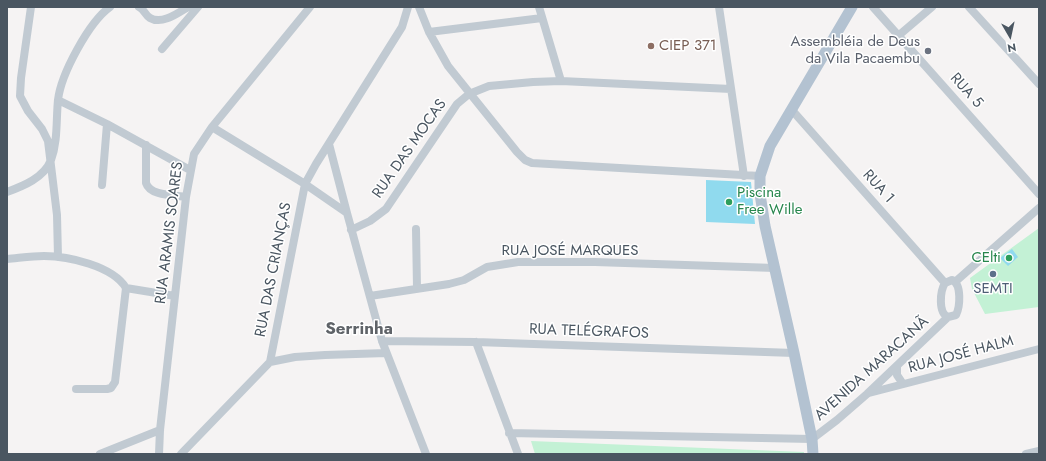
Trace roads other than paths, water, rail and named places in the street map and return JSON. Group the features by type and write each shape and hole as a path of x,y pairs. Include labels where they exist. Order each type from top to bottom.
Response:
{"main road":[{"path":"813,454 812,439 761,200 760,176 770,146 852,7"}],"street":[{"path":"31,7 21,78 20,96 25,108 46,135 51,161 57,214 58,257"},
{"path":"7,192 20,187 38,176 51,161 56,136 58,100 63,80 80,45 110,7"},
{"path":"139,7 142,8 148,17 157,20 166,18 188,7"},
{"path":"162,49 198,7"},
{"name":"RUA ARAMIS SOARES","path":"159,454 160,430 186,197 194,154 212,127 310,7"},
{"path":"408,7 402,27 329,144 382,341 426,454"},
{"path":"419,7 429,32 448,66 469,94 525,160 532,163 760,176"},
{"path":"539,7 561,81"},
{"path":"718,7 744,176"},
{"name":"RUA 5","path":"873,7 1039,194"},
{"path":"898,36 932,7"},
{"path":"969,7 1039,84"},
{"path":"429,32 542,18"},
{"path":"469,94 489,86 561,81 731,89"},
{"name":"RUA DAS MOCAS","path":"351,230 370,221 386,209 457,104 469,94"},
{"path":"58,100 107,124 190,170"},
{"name":"RUA 1","path":"791,109 945,283"},
{"path":"102,186 107,124"},
{"path":"212,127 305,184 347,213"},
{"name":"RUA DAS CRIANÇAS","path":"270,362 305,184 329,144"},
{"path":"146,145 146,183 148,189 153,192 186,197"},
{"path":"945,283 949,280 955,282 1039,208"},
{"path":"416,229 417,288"},
{"path":"7,259 44,256 58,257 104,270 120,280 126,288 115,382 111,388 107,389 76,390"},
{"name":"RUA JOSÉ MARQUES","path":"370,296 458,282 487,267 518,262 595,262 775,268"},
{"name":"AVENIDA MARACANÃ","path":"812,439 867,394 948,317 955,316 958,310 958,287 955,282"},
{"name":"AVENIDA MARACANÃ","path":"945,283 942,287 942,310 944,315 948,317"},
{"path":"126,288 175,296"},
{"name":"RUA TELÉGRAFOS","path":"382,341 476,342 794,353"},
{"path":"476,342 518,454"},
{"name":"RUA JOSÉ HALM","path":"867,394 1039,349"},
{"path":"181,454 270,362 295,357 386,353"},
{"path":"897,366 897,375 903,384"},
{"path":"100,454 160,430"},
{"path":"509,433 812,439"},
{"path":"1026,454 1039,451"}],"water":[{"name":"Piscina Free Wille","path":"706,180 751,182 755,224 706,222"},
{"name":"CElti","path":"1012,249 1018,257 1008,266 1000,258"}],"place":[{"name":"CIEP 371","path":"651,46"},
{"name":"Assembléia de Deus da Vila Pacaembu","path":"928,51"},
{"name":"Piscina Free Wille","path":"729,202"},
{"name":"CElti","path":"1009,258"},
{"name":"SEMTI","path":"993,274"}],"district":[{"name":"Serrinha","path":"359,330"}]}
